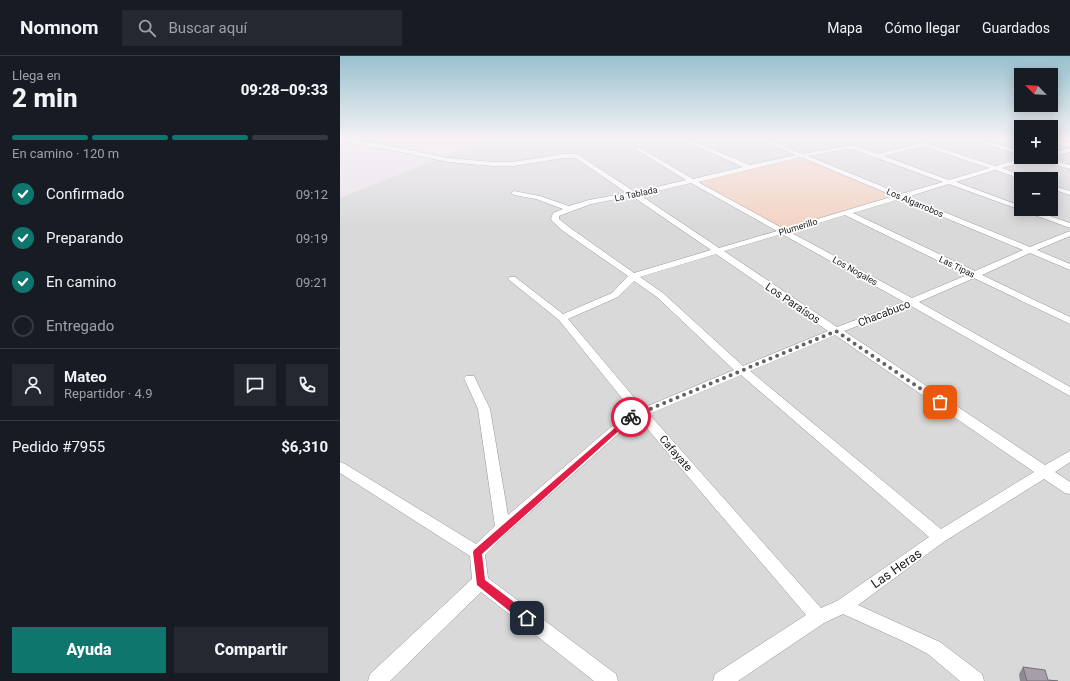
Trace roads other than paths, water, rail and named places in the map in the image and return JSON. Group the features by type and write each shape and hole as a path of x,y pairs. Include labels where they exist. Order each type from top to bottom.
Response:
{"street":[{"name":"Los Paraísos","path":"592,167 1070,489"},
{"name":"Los Nogales","path":"669,167 783,232 912,302 1070,392"},
{"name":"La Tablada","path":"567,208 633,195 748,167"},
{"name":"Los Algarrobos","path":"831,167 1070,267"},
{"path":"908,167 1014,206"},
{"path":"996,168 1014,174"},
{"name":"Plumerillo","path":"633,276 996,168"},
{"path":"1058,189 1070,193"},
{"path":"514,193 538,197 567,208"},
{"path":"567,208 556,215 555,220 660,295 742,370 940,537"},
{"name":"Las Tipas","path":"845,212 1070,321"},
{"path":"1042,216 1070,226"},
{"name":"Chacabuco","path":"477,552 629,418 640,412 836,331 912,302 1070,233"},
{"path":"562,318 598,304 615,295 633,276"},
{"name":"Cafayate","path":"512,278 562,318 640,412 818,617"},
{"path":"470,378 484,408 503,528"},
{"name":"Las Heras","path":"722,681 818,617 843,606 940,537 1070,456"},
{"path":"340,466 477,552 480,582 609,681"},
{"path":"377,681 480,582"},
{"path":"843,606 911,636 934,648 975,681"}]}
